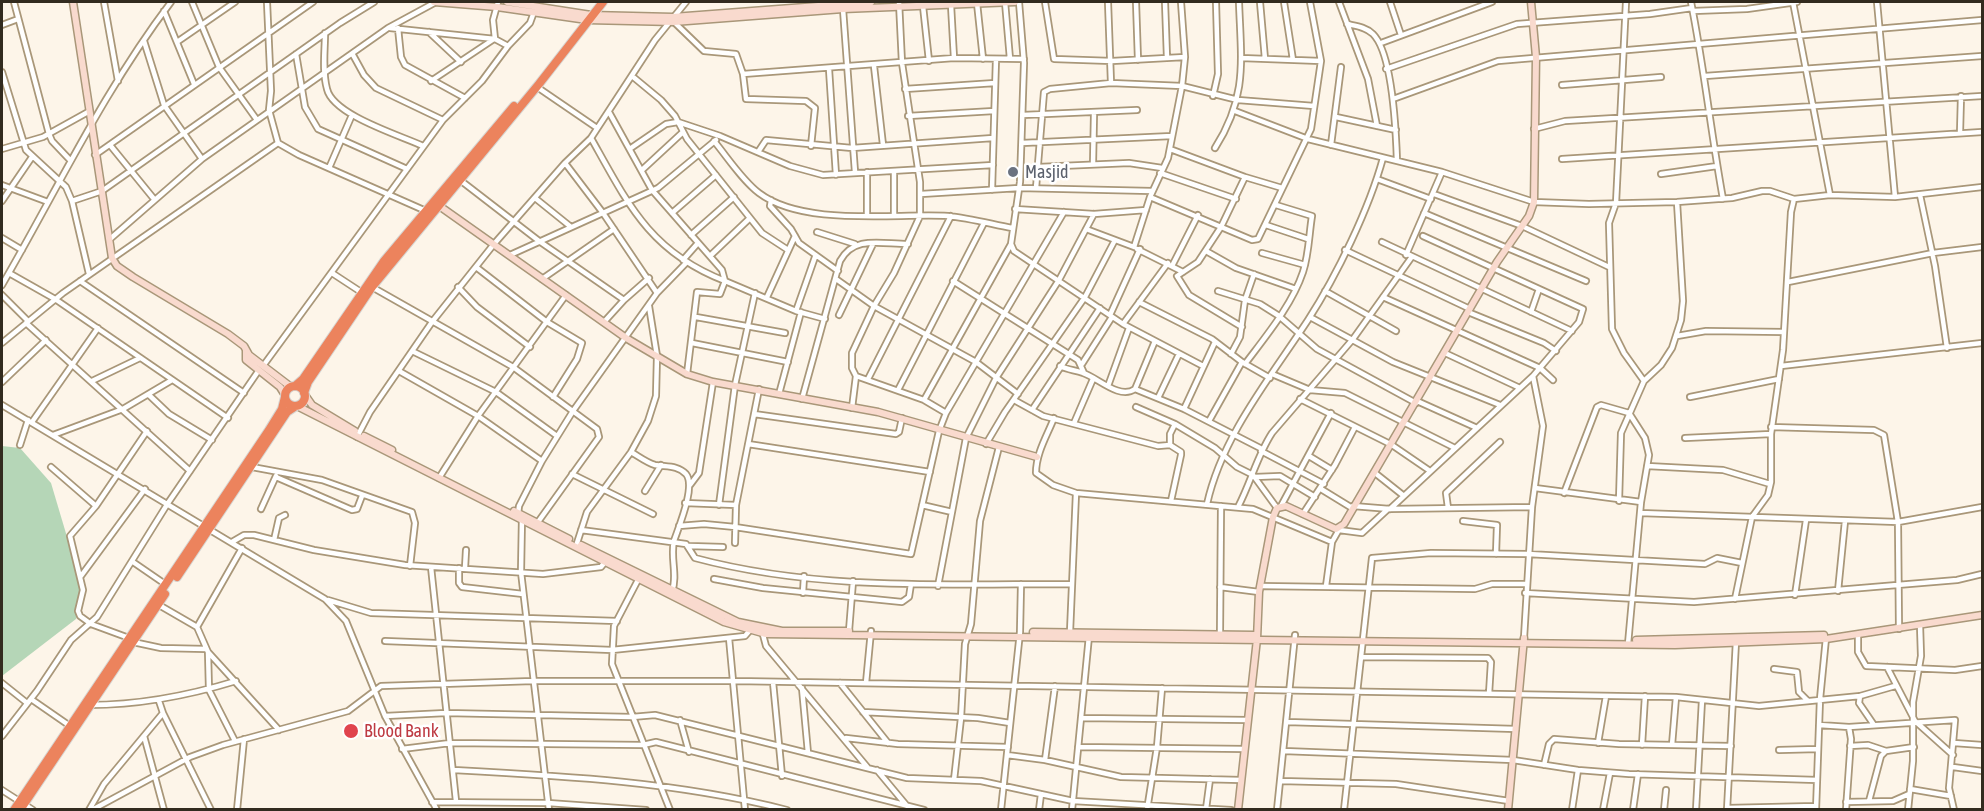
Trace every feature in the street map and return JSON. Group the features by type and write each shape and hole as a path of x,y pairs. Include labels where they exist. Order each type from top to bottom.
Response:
{"highway":[{"path":"14,810 21,805 166,585 252,467 287,412 303,402 308,382 370,285 426,211 603,2"},
{"path":"370,285 537,87 555,61"},
{"path":"131,640 159,604 278,416 285,396 303,379 364,294"},
{"path":"293,386 305,394"},
{"path":"285,396 288,403 297,406"},
{"path":"21,805 70,726 88,705"}],"main road":[{"path":"72,2 112,258 117,266 133,277 244,346 246,360 293,386"},
{"path":"435,2 498,4 534,12 589,18 672,20 871,2"},
{"path":"507,2 589,18"},
{"path":"672,20 826,3 923,6 1017,2"},
{"path":"1238,810 1260,589 1273,518 1279,507 1340,529 1392,445 1493,268 1522,226 1534,202 1536,57 1531,2"},
{"path":"438,205 626,338 687,374 902,418 939,431 1036,457"},
{"path":"261,368 280,387 285,396"},
{"path":"305,394 312,405 358,435"},
{"path":"297,406 520,516 604,562 672,591 751,629"},
{"path":"520,516 538,522 724,622 762,631 1628,642 1736,641 1842,636 1983,615"},
{"path":"762,631 871,633"},
{"path":"1019,634 1220,633 1257,637"},
{"path":"1508,810 1524,640"}],"street":[{"path":"14,2 49,134 52,141 70,160"},
{"path":"104,2 118,81"},
{"path":"2,285 90,124 171,2"},
{"path":"192,2 219,67 257,120"},
{"path":"177,42 235,2"},
{"path":"267,2 269,112 278,142 329,168 426,211"},
{"path":"95,155 313,2"},
{"path":"72,201 102,191 270,71 375,2"},
{"path":"110,239 202,159 325,75 388,28 435,2"},
{"path":"358,435 369,412 432,322 494,244 591,138 632,76 686,2"},
{"path":"1005,2 1010,59"},
{"path":"924,400 1011,244 1019,188 1023,115 1024,59 1017,2"},
{"path":"1045,2 1054,59 1112,61 1185,57"},
{"path":"1108,2 1112,61 1111,83"},
{"path":"1136,2 1138,60"},
{"path":"1165,2 1167,58"},
{"path":"1134,248 1151,194 1170,149 1185,57 1181,2"},
{"path":"1213,96 1218,74 1216,2"},
{"path":"1215,148 1235,111 1238,100 1241,58 1239,2"},
{"path":"1260,2 1265,59"},
{"path":"1284,2 1293,60"},
{"path":"921,194 1036,188 1151,194 1221,227 1252,240 1258,239 1308,139 1321,61 1310,2"},
{"path":"1339,2 1368,79 1377,126"},
{"path":"1390,2 1401,35"},
{"path":"1381,43 1492,2"},
{"path":"1626,2 1616,203 1609,222 1609,267 1612,329 1624,353 1644,381"},
{"path":"1691,2 1700,43 1707,113 1723,199"},
{"path":"1793,2 1830,195"},
{"path":"1386,69 1517,24 1533,21 1693,9 1747,9 1797,2"},
{"path":"1877,2 1895,197"},
{"path":"976,3 983,59"},
{"path":"495,39 493,32 498,4"},
{"path":"852,408 856,376 852,368 852,353 874,306 894,273 920,216 921,194 908,116 898,4"},
{"path":"846,5 845,67 855,172"},
{"path":"951,5 954,58"},
{"path":"923,6 929,61"},
{"path":"164,11 194,84"},
{"path":"2,735 29,701 71,640 91,624 133,562 168,503 261,368 423,146 443,120 482,81 508,46 530,23 534,12"},
{"path":"2,25 18,19"},
{"path":"672,20 704,51 736,54 743,74 746,99 806,101 814,108 811,146"},
{"path":"1393,99 1498,61 1983,20"},
{"path":"1347,24 1365,28 1381,43 1393,99 1397,161"},
{"path":"388,28 495,39 508,46"},
{"path":"398,28 402,61 431,81 465,98"},
{"path":"429,32 461,62"},
{"path":"325,33 325,75 330,98 352,115 423,146"},
{"path":"431,81 495,39"},
{"path":"144,41 164,105 182,134 202,159"},
{"path":"296,54 300,91 318,129 407,169"},
{"path":"353,55 364,75 376,88 443,120"},
{"path":"1705,76 1805,67 1884,64 1983,56"},
{"path":"743,74 874,66 954,58 1024,59"},
{"path":"1241,58 1321,61"},
{"path":"992,190 996,59"},
{"path":"874,66 883,145"},
{"path":"1331,145 1341,67"},
{"path":"829,69 836,175"},
{"path":"2,72 22,143 32,157 59,180 72,201 89,274"},
{"path":"632,76 661,100 699,154 762,233 788,250"},
{"path":"1562,85 1661,77"},
{"path":"905,89 995,83"},
{"path":"1036,188 1042,115 1047,90 1111,83 1182,86 1213,96 1238,100 1314,106"},
{"path":"537,87 597,128"},
{"path":"1960,96 1960,133"},
{"path":"1534,129 1564,121 1983,96"},
{"path":"1023,115 1094,114 1137,110"},
{"path":"908,116 994,111"},
{"path":"1235,111 1308,139 1442,172 1534,202 1677,202 1723,199 1770,191 1794,199 1830,195 1895,197 1983,187"},
{"path":"2,148 49,134 88,112"},
{"path":"609,112 631,148 652,190 722,270 725,281 720,294 697,291 694,308 696,317 687,374"},
{"path":"1093,164 1094,114"},
{"path":"329,168 352,115"},
{"path":"1336,117 1396,130"},
{"path":"631,148 671,122 678,122 720,136 790,166 823,175 993,165"},
{"path":"642,170 683,132"},
{"path":"1562,159 1619,153 1983,132"},
{"path":"510,255 652,190 720,136"},
{"path":"1022,142 1172,136"},
{"path":"591,138 627,202 648,229 685,261 703,273 825,319"},
{"path":"758,152 766,140 811,146 852,148 993,138"},
{"path":"714,141 758,192 771,200 806,211 847,217 951,216 1012,228"},
{"path":"2,343 89,274 278,142"},
{"path":"110,145 154,199"},
{"path":"1170,149 1282,188"},
{"path":"2,201 32,157"},
{"path":"1207,504 1222,454 1325,291 1377,179 1383,158"},
{"path":"1038,167 1129,163 1161,170 1236,200"},
{"path":"565,164 615,229 657,293"},
{"path":"1661,174 1717,166"},
{"path":"894,171 894,216"},
{"path":"867,172 867,216"},
{"path":"1238,507 1254,476 1261,450 1300,399 1353,339 1397,276 1408,256 1442,172"},
{"path":"672,213 716,175"},
{"path":"1242,327 1189,295 1178,276 1198,262 1206,251 1236,200 1245,177"},
{"path":"1377,179 1522,226 1609,267"},
{"path":"460,180 539,241 624,300"},
{"path":"2,186 48,202"},
{"path":"1920,195 1933,253 1947,348"},
{"path":"691,235 734,197"},
{"path":"535,198 571,227"},
{"path":"1735,599 1752,517 1768,495 1770,484 1771,430 1781,366 1791,212 1794,199"},
{"path":"771,200 770,206 799,243 815,257 838,271"},
{"path":"1619,501 1621,433 1644,381 1661,365 1677,336 1683,301 1677,202"},
{"path":"1209,421 1244,363 1296,289 1305,265 1312,216 1276,204"},
{"path":"1015,209 1094,214 1146,210"},
{"path":"680,526 704,524 735,527 909,555 913,550 939,431 946,413 1064,212"},
{"path":"1424,213 1508,246 1586,281"},
{"path":"938,586 966,438 996,378 1059,280 1094,214"},
{"path":"1123,324 1170,265 1198,215"},
{"path":"868,379 951,216"},
{"path":"710,256 750,218"},
{"path":"898,390 984,223"},
{"path":"1266,225 1308,239"},
{"path":"542,279 615,229"},
{"path":"1086,229 1140,249 1183,272"},
{"path":"817,232 855,243 908,244"},
{"path":"767,297 795,236"},
{"path":"1326,586 1332,542 1340,529 1362,533 1404,496 1533,376 1579,322 1583,309 1423,236"},
{"path":"2,238 22,250"},
{"path":"986,444 1086,297 1115,240"},
{"path":"1382,242 1572,331"},
{"path":"548,806 521,572 520,516 542,461 573,411 657,293 698,243"},
{"path":"802,399 838,271 846,249 855,243"},
{"path":"839,315 873,244"},
{"path":"1011,244 1014,251 1086,297 1129,328 1203,366"},
{"path":"1788,282 1933,253 1983,247"},
{"path":"1082,364 1111,316 1140,249"},
{"path":"1345,250 1469,310 1544,343 1556,351"},
{"path":"1206,251 1236,268 1296,289"},
{"path":"1262,252 1305,265"},
{"path":"779,394 815,257"},
{"path":"476,267 547,322 582,343 577,359 554,397"},
{"path":"9,273 55,299 228,418"},
{"path":"332,273 364,294"},
{"path":"1230,354 1240,337 1245,300 1254,274"},
{"path":"604,322 649,278"},
{"path":"836,279 874,306 976,362 1018,394"},
{"path":"80,281 244,393"},
{"path":"953,281 1030,327 1082,364 1084,373"},
{"path":"370,285 513,367 599,433 538,522"},
{"path":"458,288 477,307 530,347"},
{"path":"1531,312 1539,289"},
{"path":"1218,291 1260,304 1279,316 1298,334 1334,360 1417,402 1477,428"},
{"path":"1325,291 1396,331"},
{"path":"719,505 735,385 755,293"},
{"path":"2,295 46,340 190,471"},
{"path":"440,476 478,416 566,295"},
{"path":"1383,297 1540,368 1553,380"},
{"path":"1139,302 1215,342 1244,363 1271,376 1310,390 1345,393 1455,448"},
{"path":"577,543 586,512 605,490 631,452 648,421 656,396 657,356 649,306"},
{"path":"1032,410 1100,308"},
{"path":"696,317 785,333"},
{"path":"1310,317 1393,362 1500,405"},
{"path":"20,445 30,421 74,364 98,328"},
{"path":"1108,386 1129,328"},
{"path":"1677,336 1706,332 1784,332"},
{"path":"2,382 46,340"},
{"path":"1060,366 1084,373 1093,380 1128,392 1135,389 1155,341"},
{"path":"1184,409 1215,342"},
{"path":"692,343 788,362"},
{"path":"1781,366 1983,343"},
{"path":"412,351 496,392 557,436"},
{"path":"1445,353 1520,388"},
{"path":"1158,398 1179,354"},
{"path":"92,381 140,358"},
{"path":"399,371 478,416 542,461"},
{"path":"856,376 924,400 946,413"},
{"path":"1524,640 1528,554 1544,426 1533,376"},
{"path":"1690,397 1779,379"},
{"path":"53,435 123,409 172,380"},
{"path":"1074,423 1093,380"},
{"path":"672,591 675,584 671,560 674,542 690,485 699,473 713,381"},
{"path":"735,543 736,506 759,389"},
{"path":"1135,389 1209,421 1301,471 1352,507 1389,509 1533,507"},
{"path":"149,395 169,414 212,440"},
{"path":"1300,399 1392,445 1430,471"},
{"path":"1014,400 1054,418 1158,446 1170,445 1181,452 1171,501"},
{"path":"2,405 325,599 371,613 526,616 617,621"},
{"path":"1564,493 1598,407 1601,405 1629,413 1645,438 1649,455 1641,502 1628,642"},
{"path":"1136,406 1175,424 1222,454 1237,467 1254,476 1279,507 1294,484 1331,413"},
{"path":"754,414 896,434 900,432 902,418"},
{"path":"1054,418 1036,457 1036,473 1053,485 1076,493 1238,507 1273,518 1332,542"},
{"path":"1170,445 1170,434 1175,424"},
{"path":"1685,438 1806,426 1826,430 1854,429 1880,432 1884,435 1898,522 1899,629"},
{"path":"1303,514 1322,487 1355,427"},
{"path":"147,431 96,506 70,536 83,590 78,611 91,624 131,640 161,648 207,651 279,730"},
{"path":"1448,508 1446,493 1500,442"},
{"path":"748,444 930,472"},
{"path":"954,780 980,521 999,447"},
{"path":"631,452 654,465 669,465 685,474 690,485"},
{"path":"1309,456 1332,470"},
{"path":"645,491 661,465"},
{"path":"1647,466 1723,470 1770,484"},
{"path":"51,467 96,506"},
{"path":"252,467 276,475 352,510 357,509 362,496"},
{"path":"1375,473 1404,496"},
{"path":"276,475 303,474 412,512 415,523 410,566"},
{"path":"572,474 653,514"},
{"path":"261,509 276,475"},
{"path":"1254,476 1280,476 1315,497"},
{"path":"1535,488 1619,501 1641,502"},
{"path":"81,577 145,489"},
{"path":"1070,632 1076,493"},
{"path":"685,503 736,506"},
{"path":"922,504 952,512"},
{"path":"1220,633 1221,506"},
{"path":"1640,513 1898,522 1983,507"},
{"path":"274,540 279,518 285,515"},
{"path":"1795,596 1806,520"},
{"path":"1463,521 1497,525 1496,554"},
{"path":"1838,591 1845,521"},
{"path":"581,530 689,546 723,547"},
{"path":"232,542 244,535 410,566 543,574 601,567 604,562"},
{"path":"689,546 691,556 765,574 938,586 1072,584"},
{"path":"197,627 242,548"},
{"path":"466,550 459,583 462,587 524,594"},
{"path":"1344,810 1359,692 1369,562 1375,556 1528,554 1636,558 1705,564 1718,558 1742,563"},
{"path":"133,562 166,585"},
{"path":"431,567 441,682 456,801"},
{"path":"1525,593 1694,602 1795,596 1958,580 1983,574"},
{"path":"803,593 804,576"},
{"path":"640,577 617,621 611,638 612,650 618,682 670,810"},
{"path":"714,579 803,593 902,602 909,597 910,584"},
{"path":"849,631 853,581"},
{"path":"1001,810 1019,634 1021,584"},
{"path":"1220,587 1260,589 1326,586 1475,589 1492,584 1526,584"},
{"path":"325,599 346,621 385,717 437,810"},
{"path":"159,604 197,627 207,651 209,690 235,741"},
{"path":"1908,810 1914,747 1913,702 1921,649 1920,625"},
{"path":"386,641 612,650 745,636 751,629"},
{"path":"762,631 766,646 845,737 868,768"},
{"path":"866,683 871,633"},
{"path":"1858,634 1858,652 1866,666 1955,670 1983,666"},
{"path":"1072,810 1089,636"},
{"path":"1277,810 1295,637"},
{"path":"1736,641 1727,809 1816,808 1820,699 1826,637"},
{"path":"729,638 743,766 745,810"},
{"path":"1361,657 1488,658 1491,662 1489,694"},
{"path":"1887,668 1915,721 1953,755"},
{"path":"1774,669 1797,672 1799,692 1807,700"},
{"path":"88,705 159,701 209,690 236,681"},
{"path":"91,810 185,760 235,741 348,711 362,703 381,686 441,682 735,681 1084,686 1645,696 1759,706 1860,696 1895,686"},
{"path":"773,682 782,776"},
{"path":"2,683 70,726"},
{"path":"840,683 888,743"},
{"path":"1045,760 1055,686"},
{"path":"802,688 808,753"},
{"path":"1147,808 1157,747 1162,688"},
{"path":"1598,743 1606,696"},
{"path":"1642,744 1645,696"},
{"path":"1860,696 1859,703 1874,724"},
{"path":"1672,745 1676,697"},
{"path":"1696,810 1702,700"},
{"path":"159,701 185,760 211,810"},
{"path":"863,712 961,717 1010,723"},
{"path":"91,810 104,784 163,713"},
{"path":"385,717 446,713 632,717 655,715 907,778 981,781 1073,801 1147,808 1231,810"},
{"path":"1081,718 1248,720"},
{"path":"680,720 689,752"},
{"path":"1819,725 1849,727 1955,720 1953,767 1949,788 1954,810"},
{"path":"1287,722 1354,726 1516,729"},
{"path":"1846,810 1849,727"},
{"path":"144,736 164,810"},
{"path":"845,737 888,743 1008,747"},
{"path":"237,810 244,739"},
{"path":"1544,765 1551,741 1731,746"},
{"path":"402,749 450,743 643,745 656,742 899,807 924,810"},
{"path":"1953,744 1983,746"},
{"path":"1850,746 1868,745 1886,751 1914,747"},
{"path":"1078,747 1245,749"},
{"path":"1779,750 1818,749"},
{"path":"1284,751 1513,760 1610,773 1730,779 1817,780"},
{"path":"1869,801 1878,760 1886,751"},
{"path":"1007,755 1045,760 1121,777 1242,780"},
{"path":"1953,767 1983,771"},
{"path":"453,770 660,785 745,799 788,810"},
{"path":"876,770 910,807"},
{"path":"1572,810 1578,770"},
{"path":"1603,810 1610,773"},
{"path":"1634,810 1638,774"},
{"path":"1206,809 1210,779"},
{"path":"1281,781 1396,784 1509,801"},
{"path":"2,790 21,805 33,810"},
{"path":"1664,810 1666,790"},
{"path":"1846,802 1893,801 1910,792 1951,796"},
{"path":"1039,810 1041,794"},
{"path":"432,802 456,801 646,810"}],"green space":[{"path":"2,446 20,448 51,483 84,594 76,619 2,676"}],"place":[{"name":"Masjid","path":"1013,172"},
{"name":"Blood Bank","path":"351,731"}]}
